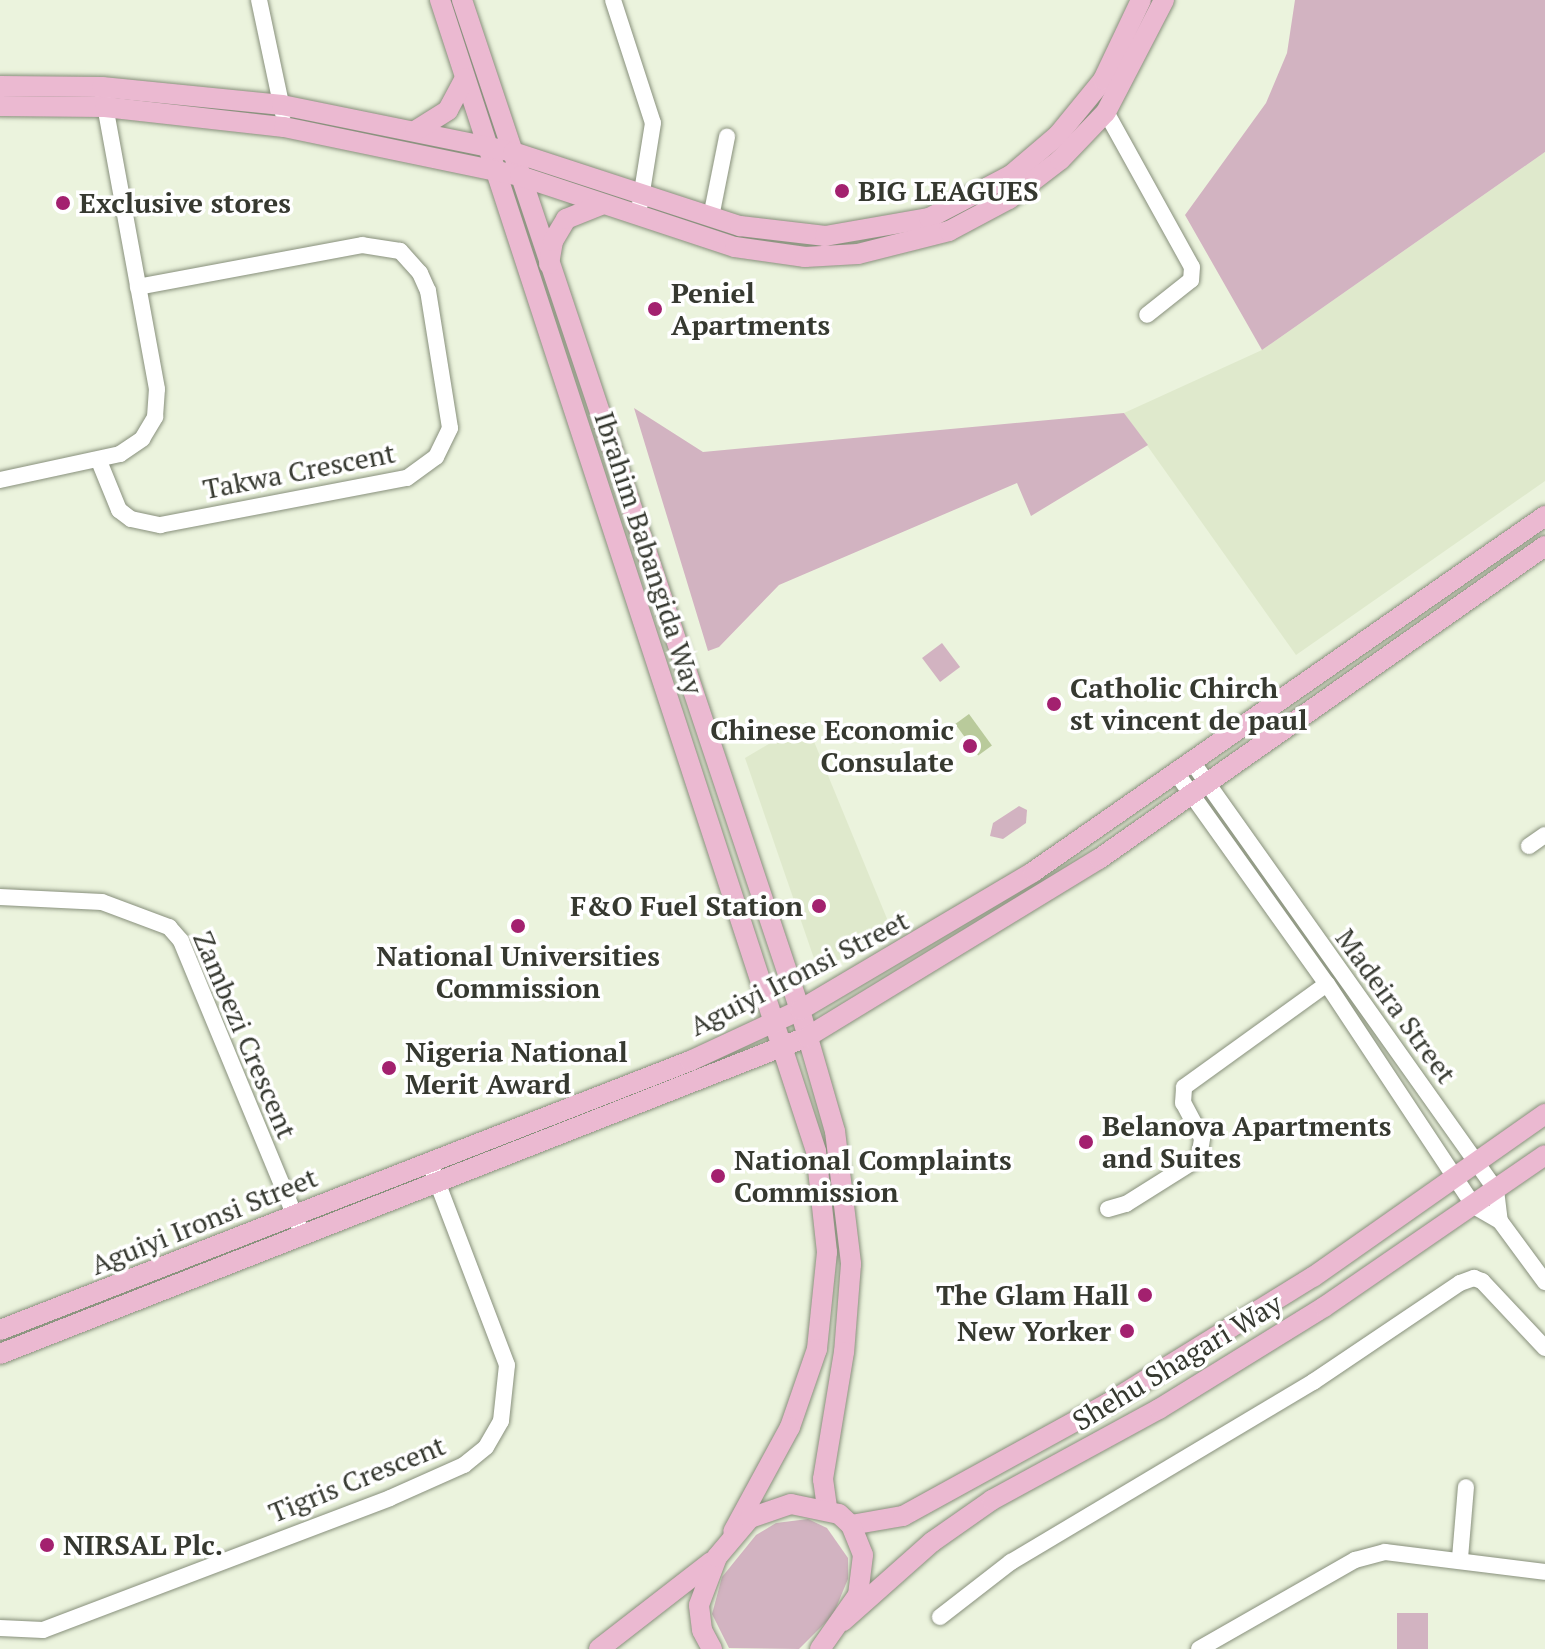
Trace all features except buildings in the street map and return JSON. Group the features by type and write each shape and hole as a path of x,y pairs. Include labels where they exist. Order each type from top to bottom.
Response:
{"main road":[{"name":"Ibrahim Babangida Way","path":"440,0 493,170 816,1151 826,1224 826,1293 802,1401 717,1557"},
{"name":"Ibrahim Babangida Way","path":"462,0 800,1010 835,1131 849,1219 849,1306 823,1479 827,1508"},
{"path":"0,106 103,97 282,105 513,152 642,197 766,232 825,236 908,224 961,205 1011,175 1073,118 1103,80 1141,0"},
{"path":"0,86 103,97 284,127 493,170 520,176 637,218 765,253 805,257 894,247 949,231 1009,199 1060,160 1106,112 1164,0"},
{"path":"415,131 448,110 465,78"},
{"path":"549,264 553,241 566,219 600,205"},
{"name":"Aguiyi Ironsi Street","path":"0,1330 147,1275 294,1212 690,1061 800,1010 971,912 1185,768 1545,516"},
{"name":"Aguiyi Ironsi Street","path":"0,1354 807,1037 985,932 1200,789 1545,546"},
{"name":"Shehu Shagari Way","path":"851,1525 903,1516 1107,1404 1313,1277 1545,1114"},
{"name":"Shehu Shagari Way","path":"831,1638 932,1542 992,1500 1159,1409 1474,1206 1545,1155"},
{"path":"733,1532 750,1518 791,1504 827,1508 851,1525 863,1555 864,1575 831,1638"},
{"path":"599,1649 656,1610 717,1557"},
{"path":"712,1649 702,1630 699,1605 717,1557"}],"street":[{"path":"259,0 284,127"},
{"path":"613,0 653,123 637,218"},
{"path":"0,480 99,461 132,448 155,417 157,389 103,97"},
{"path":"1106,112 1192,267 1191,280 1147,315"},
{"path":"711,217 727,137"},
{"name":"Takwa Crescent","path":"99,461 119,510 144,524 160,525 407,478 436,457 450,428 428,291 420,273 400,251 362,245 138,287"},
{"path":"1185,768 1454,1178 1474,1206 1500,1221"},
{"name":"Madeira Street","path":"1200,789 1496,1190 1500,1221 1545,1282"},
{"path":"1529,846 1545,835"},
{"name":"Zambezi Crescent","path":"0,897 102,902 169,927 181,941 302,1235"},
{"path":"1108,1209 1126,1204 1199,1158 1202,1138 1183,1103 1184,1087 1327,984"},
{"name":"Tigris Crescent","path":"0,1628 43,1630 390,1498 464,1465 486,1447 501,1421 507,1365 429,1160"},
{"path":"940,1617 1011,1562 1313,1382 1460,1283 1474,1278 1482,1281 1545,1348"},
{"path":"1460,1558 1466,1487"},
{"path":"1199,1649 1355,1560 1405,1551 1545,1572"}],"shaded area":[{"path":"1295,0 1545,0 1545,152 1262,350 1185,215 1266,103 1287,53"},
{"path":"1545,152 1545,481 1296,655 1124,413 1262,350"},
{"path":"634,408 703,452 1124,413 1148,445 1031,516 1017,483 779,585 719,647 708,651"},
{"path":"942,643 960,667 940,682 922,658"},
{"path":"969,714 992,746 978,756 955,724"},
{"path":"806,722 890,926 819,973 745,758"},
{"path":"1019,806 1027,810 1026,823 1003,839 990,836 993,823"},
{"path":"808,1519 827,1528 848,1558 848,1579 833,1615 799,1649 729,1648 712,1614 722,1577 756,1535 776,1523"},
{"path":"1397,1613 1428,1613 1428,1649 1397,1649"}],"place":[{"name":"BIG LEAGUES","path":"842,191"},
{"name":"Exclusive stores","path":"63,203"},
{"name":"Peniel Apartments","path":"655,309"},
{"name":"Catholic Chirch st vincent de paul","path":"1054,704"},
{"name":"Chinese Economic Consulate","path":"970,746"},
{"name":"F&O Fuel Station","path":"819,906"},
{"name":"National Universities Commission","path":"518,926"},
{"name":"Nigeria National Merit Award","path":"389,1068"},
{"name":"Belanova Apartments and Suites","path":"1086,1142"},
{"name":"National Complaints Commission","path":"718,1176"},
{"name":"The Glam Hall","path":"1145,1295"},
{"name":"New Yorker","path":"1127,1331"},
{"name":"NIRSAL Plc.","path":"47,1545"}]}
